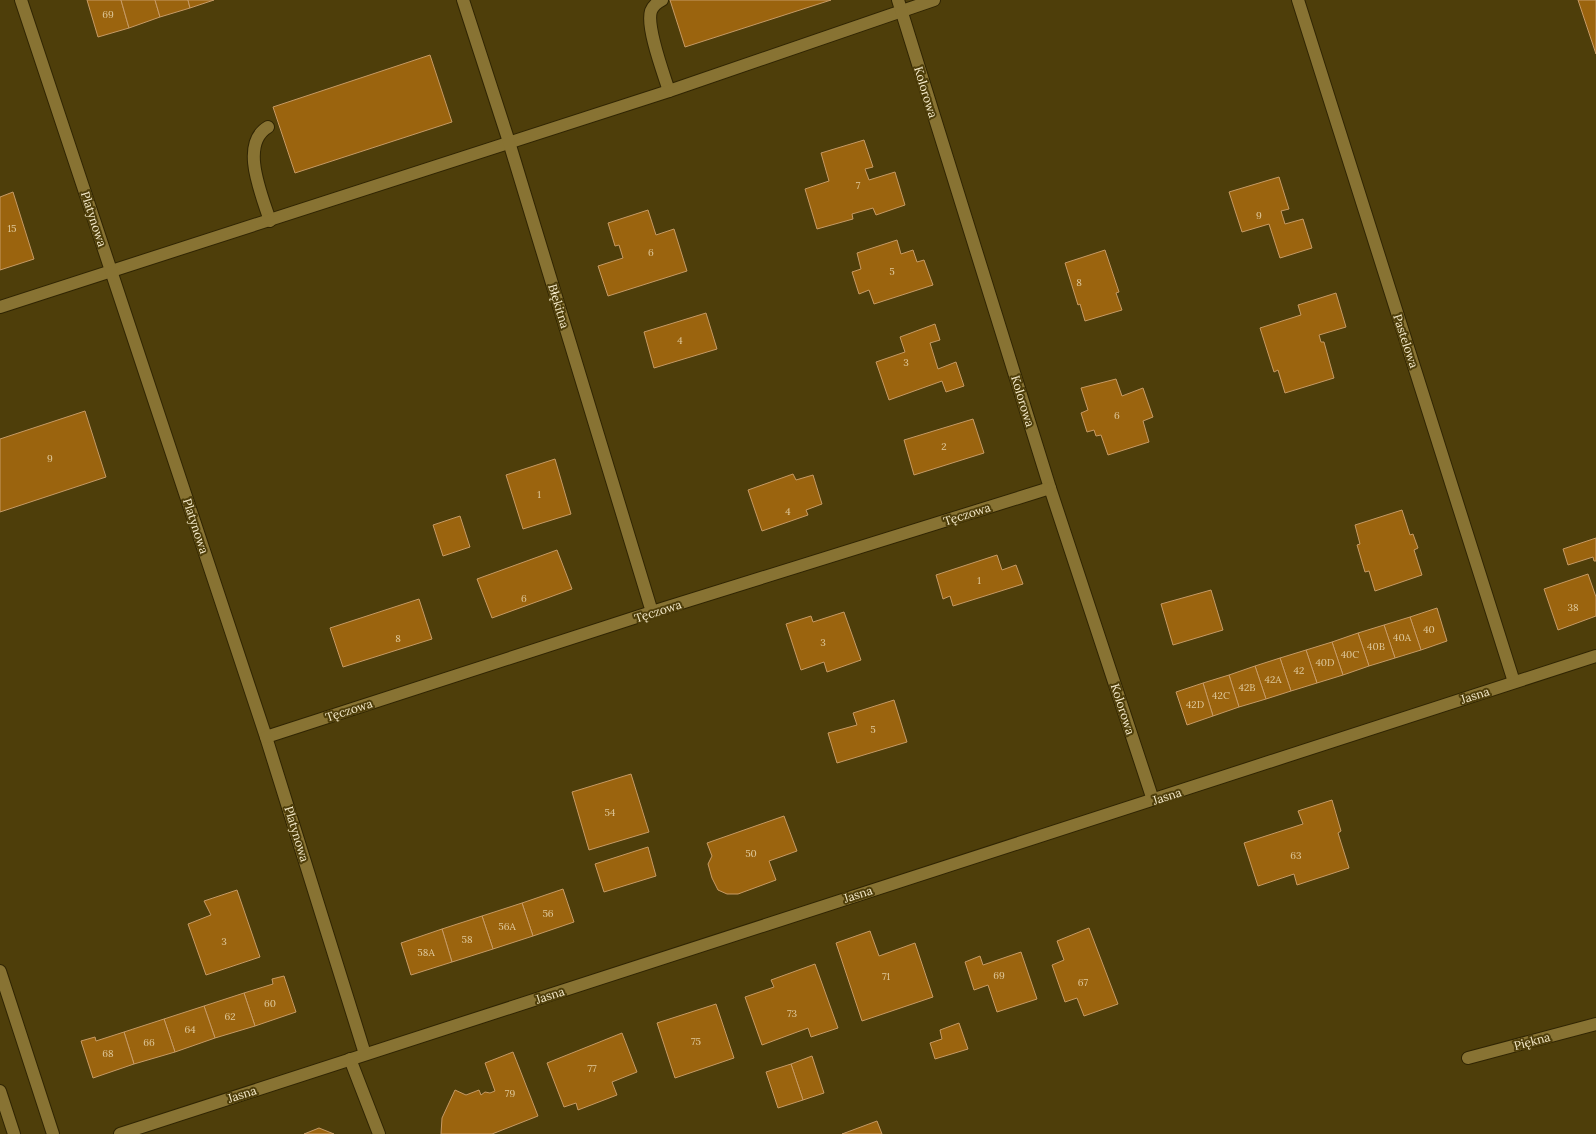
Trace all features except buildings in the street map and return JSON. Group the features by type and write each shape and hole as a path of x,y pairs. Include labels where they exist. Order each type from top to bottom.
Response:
{"street":[{"name":"Platynowa","path":"21,0 266,737 365,1054"},
{"name":"Błękitna","path":"463,0 510,142 652,612"},
{"path":"662,0 652,9 650,22 669,91"},
{"path":"0,307 669,91 899,5 934,0"},
{"name":"Pastelowa","path":"1298,0 1514,682"},
{"name":"Kolorowa","path":"899,5 1050,488 1153,800"},
{"path":"268,126 262,130 255,144 253,159 270,221"},
{"name":"Tęczowa","path":"266,737 652,612 1050,488"},
{"name":"Jasna","path":"120,1134 1596,656"},
{"path":"0,971 53,1134"},
{"name":"Piękna","path":"1468,1058 1596,1024"},
{"path":"350,1059 379,1134"},
{"path":"0,1091 14,1134"}]}
